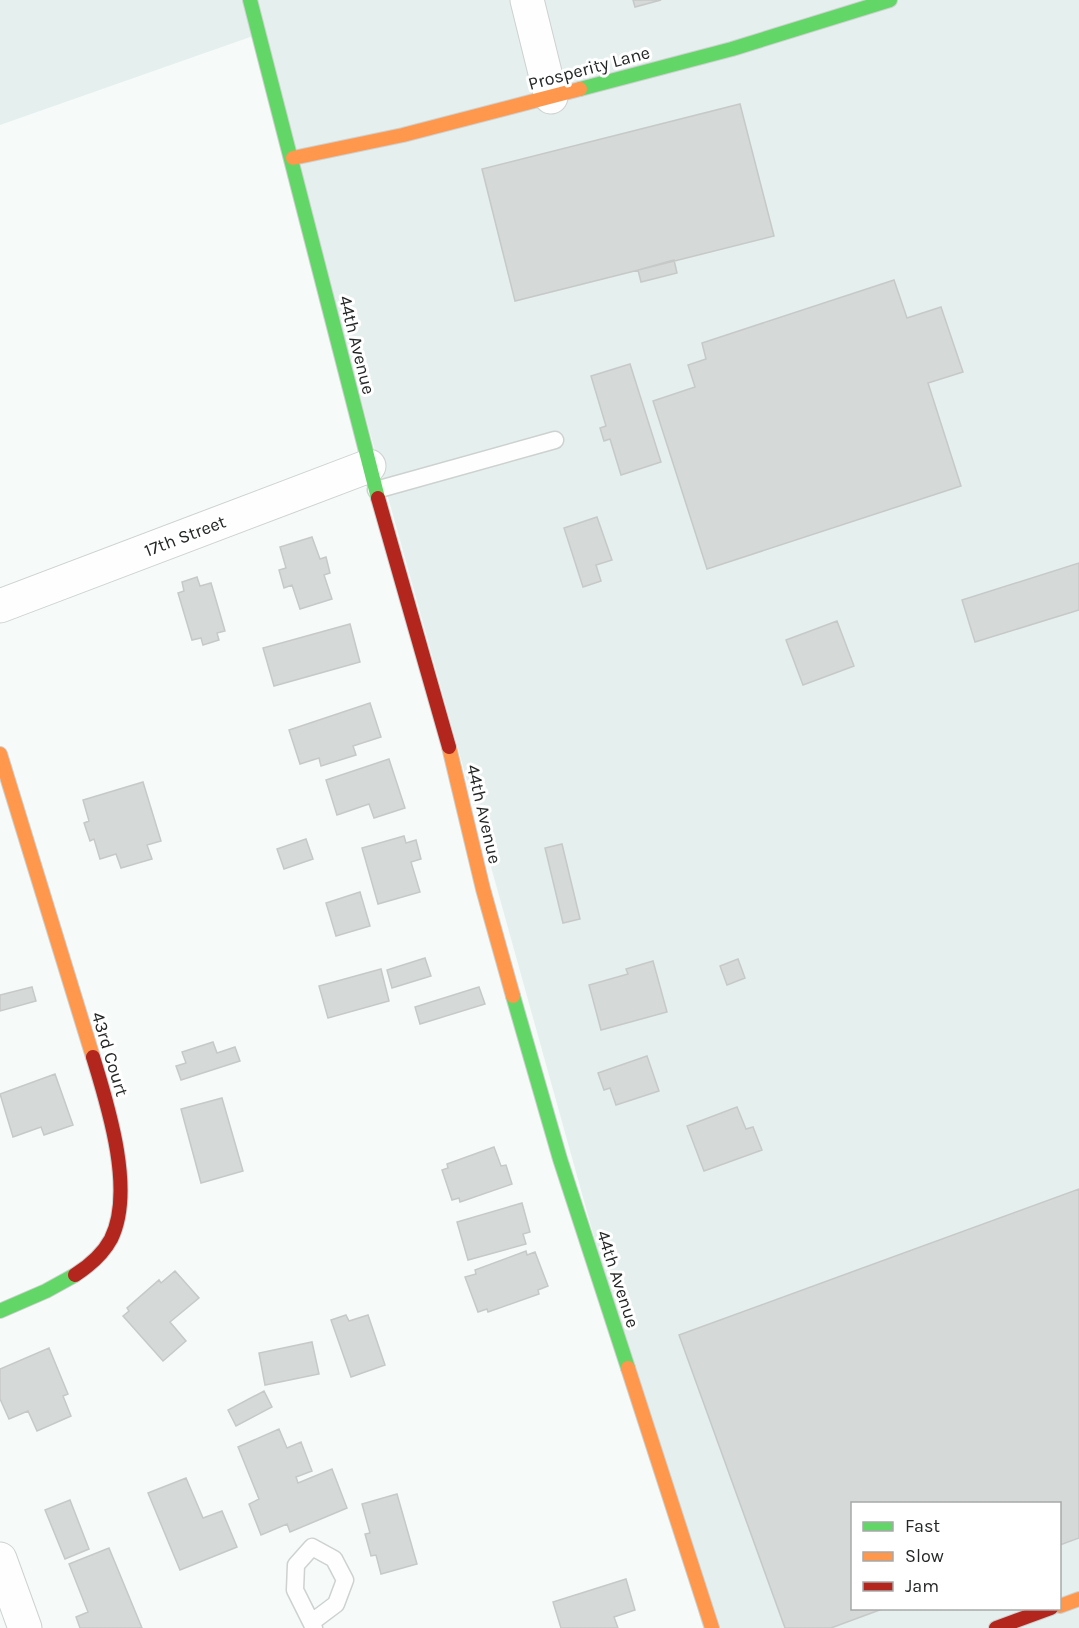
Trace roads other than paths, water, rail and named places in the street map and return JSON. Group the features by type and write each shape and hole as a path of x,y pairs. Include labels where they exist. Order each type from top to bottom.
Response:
{"street":[{"name":"44th Avenue","path":"250,0 293,158 373,478 441,717 483,889 560,1159 712,1628"},
{"path":"527,0 551,97"},
{"name":"Prosperity Lane","path":"293,158 403,135 551,97 732,49 890,0"},
{"name":"17th Street","path":"0,606 373,478"},
{"name":"43rd Court","path":"0,754 62,961 106,1097 120,1207 111,1239 88,1266 62,1284 0,1311"},
{"path":"0,1559 25,1628"},
{"path":"1061,1605 1079,1599"},
{"path":"996,1628 1046,1610"}],"lane":[{"path":"373,478 555,440"}]}
